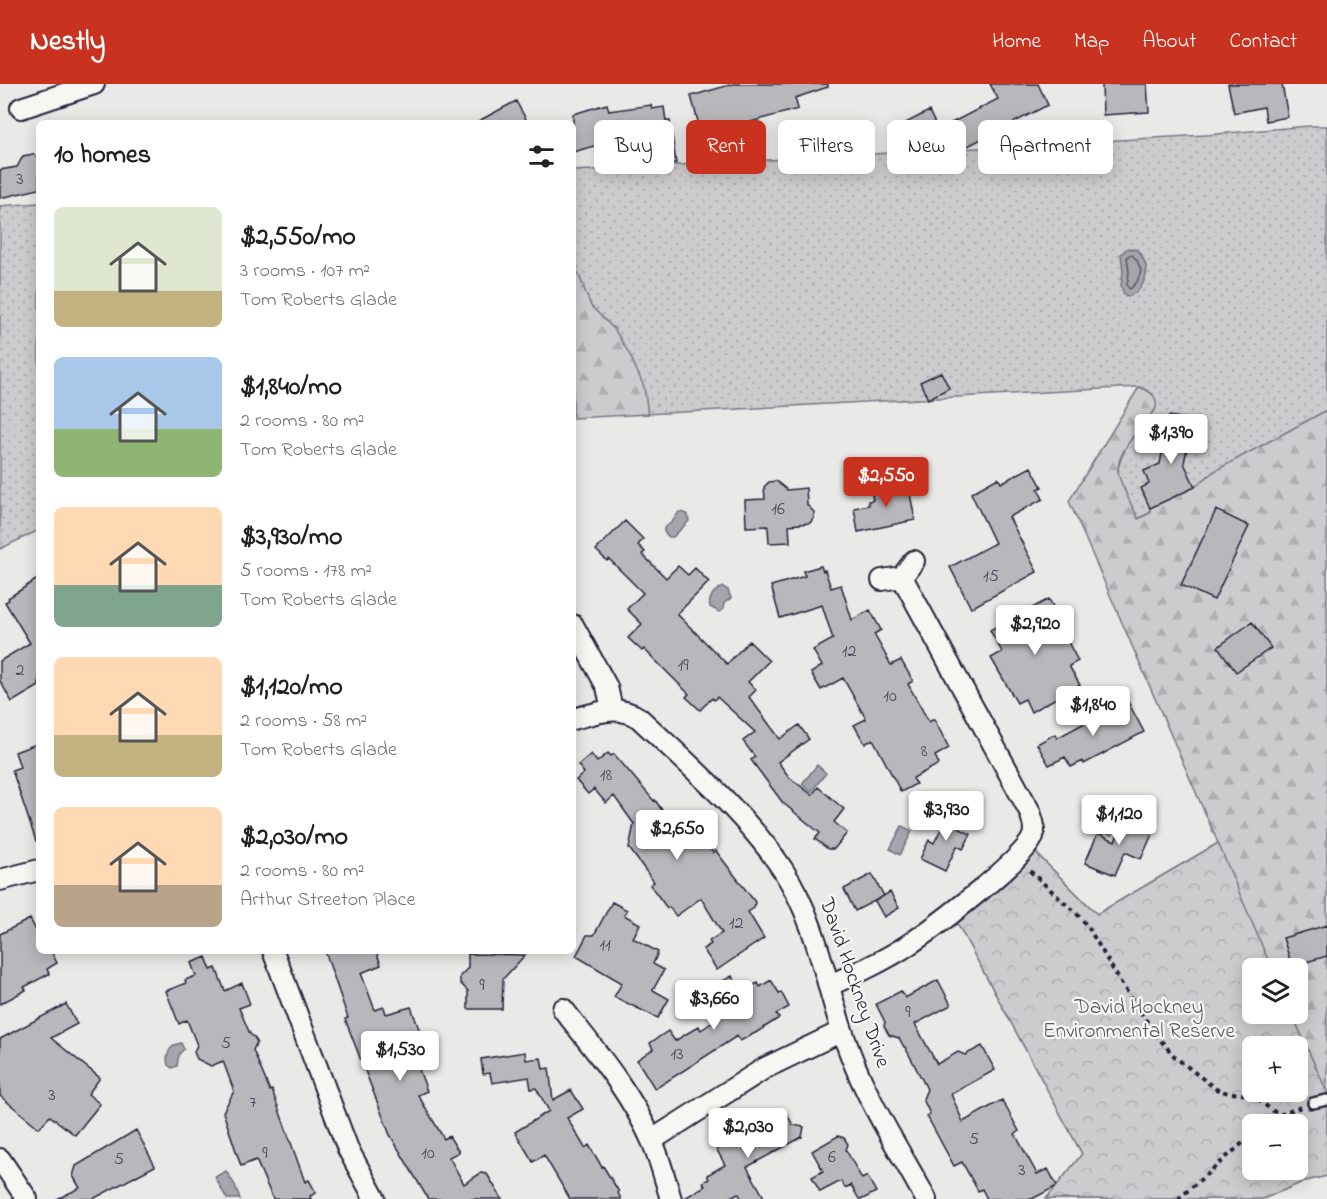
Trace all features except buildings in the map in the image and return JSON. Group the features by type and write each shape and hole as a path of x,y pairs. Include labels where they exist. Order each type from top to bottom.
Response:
{"street":[{"path":"21,108 94,84"},
{"path":"830,985 908,946 1015,861 1028,847 1034,835 1034,824 1029,810 892,579 914,561"},
{"path":"576,630 607,687 612,709 576,719"},
{"name":"David Hockney Drive","path":"612,709 630,712 639,718 741,818 772,854 793,887 812,928 842,1031 863,1082 926,1199"},
{"path":"0,880 36,871"},
{"path":"274,954 344,1141 375,1199"},
{"path":"563,1009 627,1096 652,1140 671,1199"},
{"path":"652,1140 765,1068 842,1031"},
{"path":"0,1159 27,1199"}],"lane":[{"path":"1313,1103 1327,1100"}],"path":[{"path":"1015,861 1041,880 1088,927 1148,1025 1175,1057 1216,1089 1224,1093 1254,1097 1275,1112 1282,1114 1313,1103"},
{"path":"1178,1199 1242,1144"}],"green space":[{"path":"1327,126 1327,410 1213,472 1195,487 1151,508 1150,513 1137,519 1123,489 1118,471 1127,445 1153,394 1139,387 646,414 576,284 576,171 594,170 594,174 674,174 674,165 686,165 686,174 766,174 766,160 778,159 778,174 875,174 875,154 887,153 887,174 966,174 966,149 978,148 978,174 1113,174 1113,140"},
{"path":"36,203 36,531 0,549 0,206"},
{"path":"576,271 591,306 615,330 630,355 644,387 648,414 576,418"},
{"path":"1139,387 1152,394 1156,400 1156,408 1124,449 1118,467 1119,476 1138,519 1150,513 1150,508 1195,487 1213,472 1327,410 1327,1094 1311,1098 1308,1109 1327,1106 1327,1176 1305,1181 1263,1199 1046,1199 1082,1154 955,919 1036,853 1097,914 1218,843 1069,501"},
{"name":"David Hockney Environmental Reserve","path":"1218,843 1267,958 1242,958 1242,1024 1296,1024 1302,1036 1242,1036 1242,1102 1308,1102 1308,1050 1327,1092 1327,1094 1311,1098 1308,1109 1327,1106 1327,1176 1305,1181 1263,1199 1046,1199 1082,1154 955,919 1036,853 1097,914"}],"water":[{"path":"1128,248 1137,250 1141,255 1146,273 1139,290 1127,296 1121,286 1123,272 1121,254"},
{"path":"679,512 688,515 689,521 673,537 669,537 664,532 664,528"},
{"path":"723,587 728,590 731,598 724,603 723,610 719,612 710,607 710,600 714,592"},
{"path":"817,765 826,773 811,792 802,784"},
{"path":"1111,804 1120,807 1116,817 1119,819 1112,835 1100,830"},
{"path":"902,826 912,831 900,855 890,849"},
{"path":"181,1043 184,1049 179,1054 177,1066 172,1068 168,1065 168,1054 171,1048"},
{"path":"226,1171 240,1199 227,1199 215,1177"}]}
